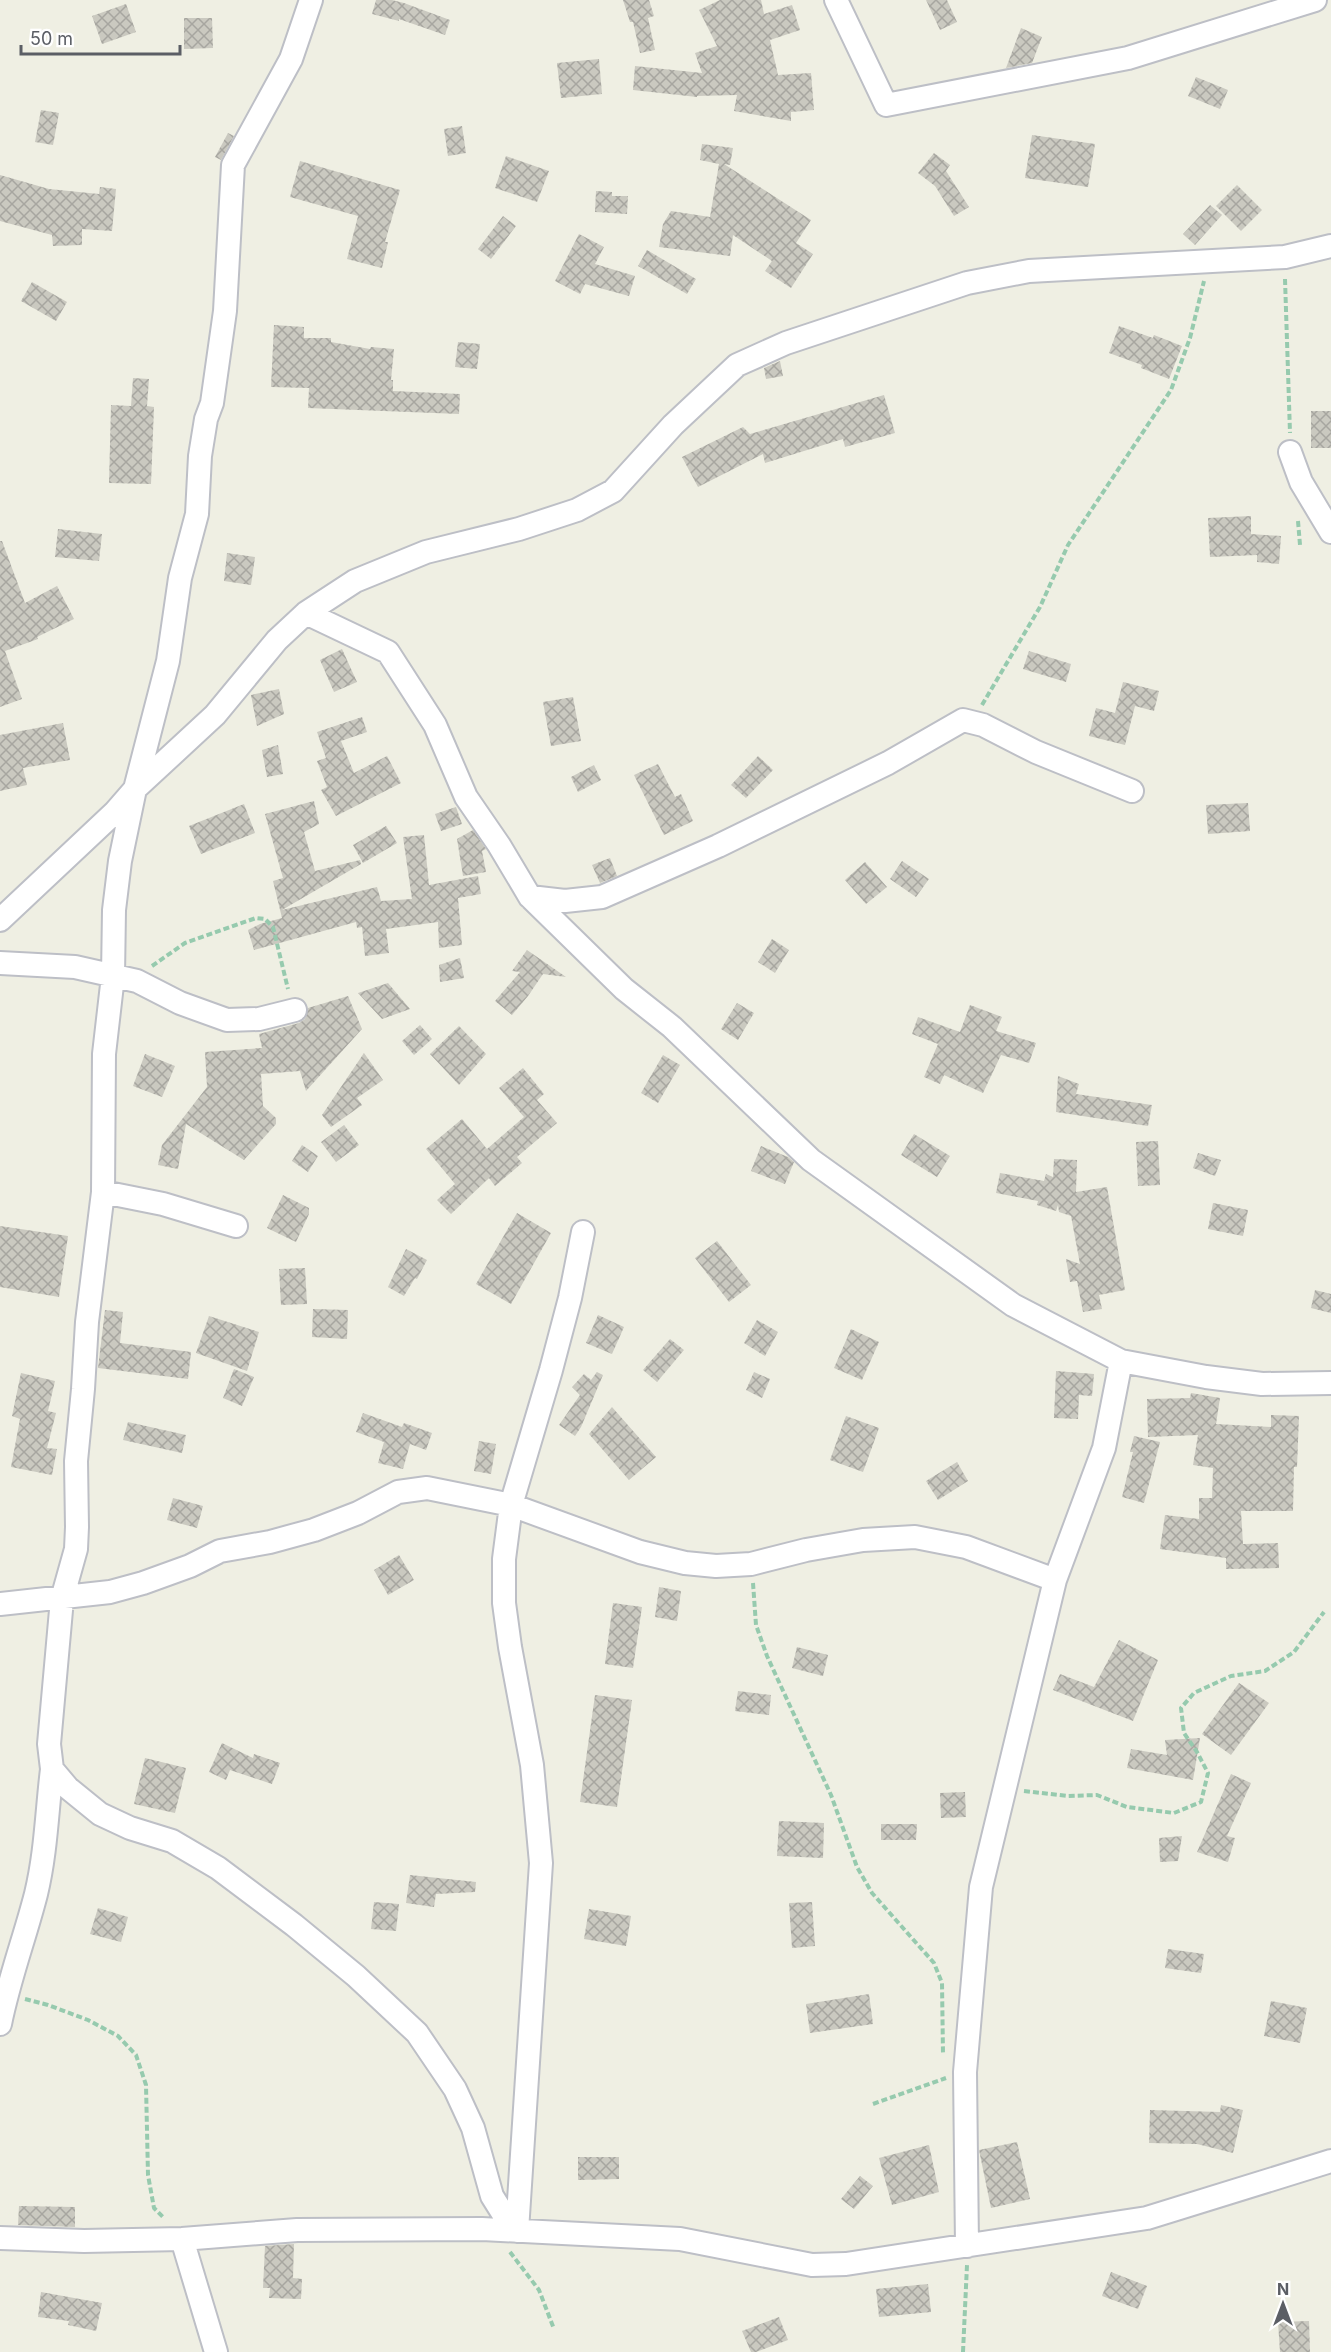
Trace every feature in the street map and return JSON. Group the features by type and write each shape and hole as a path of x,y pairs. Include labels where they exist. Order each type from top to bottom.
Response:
{"street":[{"path":"0,2024 3,1995 36,1892 44,1849 52,1769 49,1744 50,1717 62,1599 76,1549 78,1527 76,1461 87,1322 103,1192 104,1054 112,976 114,910 126,830 168,661 180,578 197,513 200,456 206,419 212,403 225,311 233,165 291,59 311,0"},
{"path":"836,0 886,105 1128,58 1315,0"},
{"path":"0,920 215,715 277,640 306,613 355,581 416,556 519,529 577,510 613,491 673,425 737,365 786,343 967,283 1029,271 1285,257 1331,246"},
{"path":"1290,452 1301,482 1331,532"},
{"path":"306,613 388,652 435,725 466,797 499,844 530,897 624,989 672,1027 811,1160 1013,1305 1121,1361 1206,1377 1262,1384 1331,1383"},
{"path":"530,897 565,901 602,897 718,846 888,763 963,720 983,725 1036,752 1132,791"},
{"path":"0,963 75,967 137,981 180,1003 227,1020 259,1019 295,1010"},
{"path":"103,1192 163,1204 236,1226"},
{"path":"517,2226 541,1863 532,1765 504,1602 504,1559 511,1506 554,1360 570,1298 583,1232"},
{"path":"967,2246 954,2070 981,1887 1055,1580 1104,1448 1121,1361"},
{"path":"0,1604 110,1592 190,1566 220,1551 270,1542 314,1530 358,1513 398,1492 427,1488 511,1506 640,1552 685,1563 716,1566 751,1564 806,1550 862,1540 915,1537 966,1547 1055,1580"},
{"path":"52,1769 68,1788 100,1814 130,1828 172,1841 218,1868 294,1925 356,1976 417,2033 455,2089 473,2128 492,2196 502,2212 517,2226"},
{"path":"0,2238 84,2241 182,2239 297,2230 482,2229 517,2226 680,2239 812,2265 846,2264 1147,2218 1331,2161"},
{"path":"182,2239 216,2352"}],"path":[{"path":"1285,257 1290,452"},
{"path":"963,720 977,711 984,703 1040,607 1068,545 1171,390 1190,338 1209,262"},
{"path":"1297,513 1300,545"},
{"path":"137,981 152,966 185,943 256,918 265,919 273,927 283,973 295,1010"},
{"path":"751,1564 756,1625 766,1656 831,1795 857,1867 872,1893 934,1963 942,1983 943,2058"},
{"path":"1004,1786 1035,1793 1096,1795 1127,1807 1174,1813 1201,1802 1208,1773 1184,1733 1181,1708 1194,1693 1232,1676 1265,1671 1294,1652 1324,1612"},
{"path":"3,1995 48,2005 88,2020 118,2036 136,2055 146,2085 148,2175 154,2208 182,2239"},
{"path":"943,2079 954,2070"},
{"path":"873,2104 943,2079 954,2070"},
{"path":"482,2229 513,2255 539,2290 554,2329"},
{"path":"963,2352 967,2246"}],"building":[{"path":"376,0 404,3 450,20 445,35 399,19 399,21 372,14"},
{"path":"623,0 649,0 654,16 648,18 655,50 640,53 633,22 630,22"},
{"path":"720,0 761,0 764,14 792,5 800,30 770,40 778,75 811,73 814,110 791,112 791,121 734,111 737,95 697,97 633,90 635,66 702,73 695,53 717,46 699,10"},
{"path":"926,0 947,0 957,22 940,30"},
{"path":"126,4 136,32 102,44 92,16"},
{"path":"184,18 212,18 213,48 184,49"},
{"path":"1021,28 1042,37 1032,63 1006,68"},
{"path":"599,59 602,94 561,98 557,63"},
{"path":"1196,77 1228,90 1220,109 1188,96"},
{"path":"41,110 59,113 53,145 35,142"},
{"path":"462,126 466,153 448,156 444,129"},
{"path":"228,133 234,136 221,160 215,157"},
{"path":"1032,135 1095,144 1088,187 1025,178"},
{"path":"702,144 733,148 730,165 724,164 811,220 796,243 813,254 791,288 765,271 772,261 733,235 730,256 659,247 663,224 671,211 710,217 719,164 700,160"},
{"path":"934,153 950,165 946,171 969,207 954,216 935,186 918,173"},
{"path":"506,156 549,171 537,202 495,188"},
{"path":"300,161 400,190 385,242 388,242 382,268 347,259 358,216 290,197"},
{"path":"0,175 49,189 99,194 100,187 116,189 112,231 82,229 82,245 53,246 52,235 0,221"},
{"path":"1237,185 1262,210 1241,231 1216,206"},
{"path":"596,191 612,192 612,196 628,196 627,214 595,212"},
{"path":"1210,205 1222,215 1195,245 1183,234"},
{"path":"503,216 516,226 491,259 478,249"},
{"path":"579,234 604,247 595,264 635,276 629,296 585,284 580,294 555,281"},
{"path":"647,250 696,279 687,294 638,266"},
{"path":"32,282 67,302 56,321 21,301"},
{"path":"274,325 304,327 304,338 331,338 331,342 370,349 371,347 394,349 391,380 393,380 393,391 460,394 459,414 308,408 309,388 271,387"},
{"path":"1119,326 1153,338 1154,335 1182,346 1169,379 1141,368 1142,365 1109,353"},
{"path":"458,342 480,344 477,369 455,367"},
{"path":"780,361 783,376 766,379 764,368"},
{"path":"133,378 149,379 147,406 154,407 151,484 109,483 111,405 131,406"},
{"path":"884,395 895,433 845,447 843,439 765,463 763,454 698,487 682,457 743,427 750,434"},
{"path":"1311,411 1331,411 1331,448 1311,448"},
{"path":"1251,516 1251,534 1281,536 1279,564 1257,562 1257,555 1210,557 1208,518"},
{"path":"58,529 102,534 99,561 55,557"},
{"path":"0,541 2,541 25,603 57,586 74,619 37,637 38,639 5,651 22,699 0,707"},
{"path":"227,553 255,557 251,585 224,581"},
{"path":"342,649 357,682 334,692 320,660"},
{"path":"1029,651 1071,664 1066,682 1023,669"},
{"path":"1123,682 1159,691 1154,711 1135,706 1125,745 1089,736 1096,708 1115,713"},
{"path":"279,689 284,714 257,726 251,695"},
{"path":"573,697 581,741 551,746 543,702"},
{"path":"362,717 367,732 341,741 354,773 387,756 401,783 336,816 321,790 327,787 317,761 326,758 317,732"},
{"path":"63,723 70,760 23,768 27,785 0,791 0,735"},
{"path":"278,745 283,774 267,777 262,750"},
{"path":"758,756 773,770 746,798 731,785"},
{"path":"658,764 675,797 681,794 693,821 664,835 634,775"},
{"path":"594,765 601,780 578,792 571,777"},
{"path":"314,801 319,824 304,832 315,871 360,860 361,864 282,910 377,887 381,901 412,899 403,837 424,835 429,885 478,876 481,894 458,898 462,945 439,948 438,922 386,929 389,953 365,956 362,927 357,928 356,922 254,950 248,930 282,918 273,881 283,878 265,814"},
{"path":"1248,803 1250,831 1208,834 1206,805"},
{"path":"244,804 255,833 201,854 189,826"},
{"path":"456,807 462,824 441,831 435,814"},
{"path":"386,826 397,843 363,863 353,845"},
{"path":"473,830 486,849 482,851 486,872 463,876 457,839"},
{"path":"610,858 617,876 600,883 592,865"},
{"path":"902,861 929,879 916,897 890,879"},
{"path":"865,862 887,887 866,904 845,880"},
{"path":"772,939 789,950 775,973 758,962"},
{"path":"527,950 566,977 543,974 512,1015 495,1001 520,972 512,971"},
{"path":"460,958 464,978 440,982 439,965"},
{"path":"388,983 410,1009 382,1019 358,993"},
{"path":"348,996 362,1029 306,1091 300,1071 261,1074 263,1106 276,1118 276,1124 244,1160 186,1124 178,1169 158,1165 162,1145 207,1087 205,1052 262,1048 259,1034 299,1023 305,1019 308,1008"},
{"path":"737,1003 754,1013 738,1040 721,1029"},
{"path":"970,1005 1002,1017 996,1031 1036,1043 1029,1063 1001,1055 983,1093 944,1075 940,1084 924,1077 938,1044 912,1034 918,1017 960,1032"},
{"path":"420,1025 432,1039 414,1055 402,1041"},
{"path":"459,1026 486,1054 459,1085 430,1054"},
{"path":"364,1053 383,1080 357,1098 362,1105 331,1127 322,1115"},
{"path":"145,1054 175,1066 162,1097 133,1086"},
{"path":"663,1055 680,1065 658,1103 641,1093"},
{"path":"523,1068 544,1094 537,1100 557,1123 517,1157 522,1163 495,1186 489,1178 451,1214 437,1200 455,1184 426,1149 462,1119 487,1149 524,1117 499,1088"},
{"path":"1058,1076 1079,1084 1076,1094 1152,1105 1148,1126 1056,1112"},
{"path":"344,1125 359,1145 336,1162 321,1142"},
{"path":"914,1134 950,1156 937,1177 901,1155"},
{"path":"1158,1141 1160,1185 1138,1186 1136,1142"},
{"path":"302,1145 318,1156 308,1172 292,1161"},
{"path":"761,1146 788,1157 794,1162 785,1184 751,1171"},
{"path":"1198,1153 1221,1160 1215,1176 1193,1168"},
{"path":"1054,1159 1077,1160 1076,1192 1107,1187 1125,1290 1099,1295 1102,1309 1083,1312 1077,1281 1070,1282 1066,1259 1080,1264 1071,1216 1059,1212 1058,1205 1056,1211 1037,1205 1038,1201 996,1193 1000,1173 1044,1181 1046,1174 1053,1177"},
{"path":"283,1195 309,1208 309,1214 296,1242 267,1228"},
{"path":"1213,1203 1248,1210 1243,1236 1208,1229"},
{"path":"517,1213 551,1233 511,1304 476,1284"},
{"path":"0,1226 68,1236 59,1297 0,1287"},
{"path":"717,1241 751,1285 729,1302 695,1258"},
{"path":"406,1249 427,1260 417,1279 415,1278 404,1296 388,1287"},
{"path":"305,1268 307,1304 281,1305 279,1269"},
{"path":"1315,1290 1331,1294 1331,1313 1311,1308"},
{"path":"313,1309 348,1310 347,1339 312,1337"},
{"path":"105,1310 123,1312 120,1343 191,1352 188,1379 98,1368"},
{"path":"598,1315 624,1327 612,1354 586,1343"},
{"path":"209,1316 259,1332 247,1371 196,1353"},
{"path":"757,1320 778,1332 765,1356 744,1343"},
{"path":"851,1329 879,1342 862,1380 834,1368"},
{"path":"670,1339 684,1350 657,1382 643,1370"},
{"path":"234,1369 254,1377 242,1406 223,1398"},
{"path":"1056,1371 1094,1374 1092,1396 1079,1395 1078,1419 1054,1418"},
{"path":"597,1372 603,1375 575,1436 559,1425 580,1395 572,1387 584,1374 591,1380"},
{"path":"754,1372 770,1379 762,1398 746,1390"},
{"path":"21,1373 55,1381 48,1411 56,1413 47,1448 57,1449 52,1475 11,1467 20,1419 12,1416"},
{"path":"1191,1393 1220,1398 1216,1424 1271,1427 1271,1415 1299,1416 1293,1511 1241,1511 1243,1544 1278,1543 1279,1568 1226,1569 1226,1558 1160,1549 1165,1515 1199,1519 1199,1498 1212,1498 1213,1468 1193,1465 1198,1435 1148,1437 1147,1399 1190,1398"},
{"path":"612,1407 656,1457 629,1480 589,1434"},
{"path":"363,1413 402,1427 404,1423 432,1433 426,1450 410,1444 403,1469 378,1463 384,1442 356,1432"},
{"path":"846,1416 879,1428 863,1472 830,1460"},
{"path":"128,1422 186,1435 182,1453 123,1440"},
{"path":"1134,1436 1160,1442 1144,1503 1122,1497 1133,1452 1130,1452"},
{"path":"479,1441 496,1444 491,1474 474,1471"},
{"path":"957,1462 968,1481 938,1500 926,1481"},
{"path":"173,1498 203,1506 197,1528 167,1520"},
{"path":"399,1555 414,1580 388,1595 374,1570"},
{"path":"659,1587 681,1591 677,1621 655,1617"},
{"path":"613,1603 642,1607 633,1668 605,1664"},
{"path":"1119,1640 1158,1660 1133,1721 1053,1690 1060,1674 1094,1687"},
{"path":"797,1647 828,1655 823,1676 792,1668"},
{"path":"1239,1683 1269,1703 1231,1755 1202,1734"},
{"path":"738,1691 771,1695 769,1715 735,1711"},
{"path":"595,1695 632,1700 617,1807 580,1802"},
{"path":"1200,1738 1193,1780 1127,1768 1131,1749 1167,1755 1165,1740"},
{"path":"222,1743 253,1758 254,1754 280,1763 272,1784 230,1770 226,1780 209,1772"},
{"path":"145,1758 186,1768 175,1813 134,1804"},
{"path":"1231,1774 1251,1783 1227,1836 1235,1838 1228,1862 1197,1852"},
{"path":"965,1792 966,1817 941,1818 940,1793"},
{"path":"779,1821 824,1823 823,1858 777,1856"},
{"path":"881,1824 917,1824 916,1840 881,1840"},
{"path":"1182,1836 1178,1861 1160,1862 1159,1838"},
{"path":"410,1875 476,1882 475,1892 436,1894 434,1907 406,1903"},
{"path":"374,1902 399,1904 396,1931 371,1929"},
{"path":"812,1902 815,1946 792,1948 789,1903"},
{"path":"98,1908 128,1917 121,1942 90,1934"},
{"path":"589,1909 631,1916 626,1946 584,1939"},
{"path":"1168,1949 1204,1954 1201,1973 1165,1968"},
{"path":"869,1994 873,2024 810,2033 806,2004"},
{"path":"1271,2001 1307,2008 1300,2043 1264,2036"},
{"path":"1221,2105 1243,2110 1233,2153 1197,2144 1149,2143 1150,2110 1220,2112"},
{"path":"1017,2142 1030,2199 991,2208 979,2150"},
{"path":"929,2145 939,2192 892,2205 879,2158"},
{"path":"578,2157 619,2157 619,2179 578,2180"},
{"path":"860,2176 873,2186 854,2209 841,2199"},
{"path":"19,2206 75,2207 75,2227 18,2225"},
{"path":"294,2244 293,2278 302,2279 301,2299 269,2298 270,2288 263,2288 265,2246"},
{"path":"1111,2272 1147,2286 1138,2309 1102,2296"},
{"path":"928,2284 931,2312 879,2317 876,2289"},
{"path":"41,2292 102,2303 96,2331 68,2325 69,2321 38,2317"},
{"path":"779,2317 788,2340 751,2352 742,2331"},
{"path":"1309,2321 1310,2352 1280,2352 1278,2322"}]}
